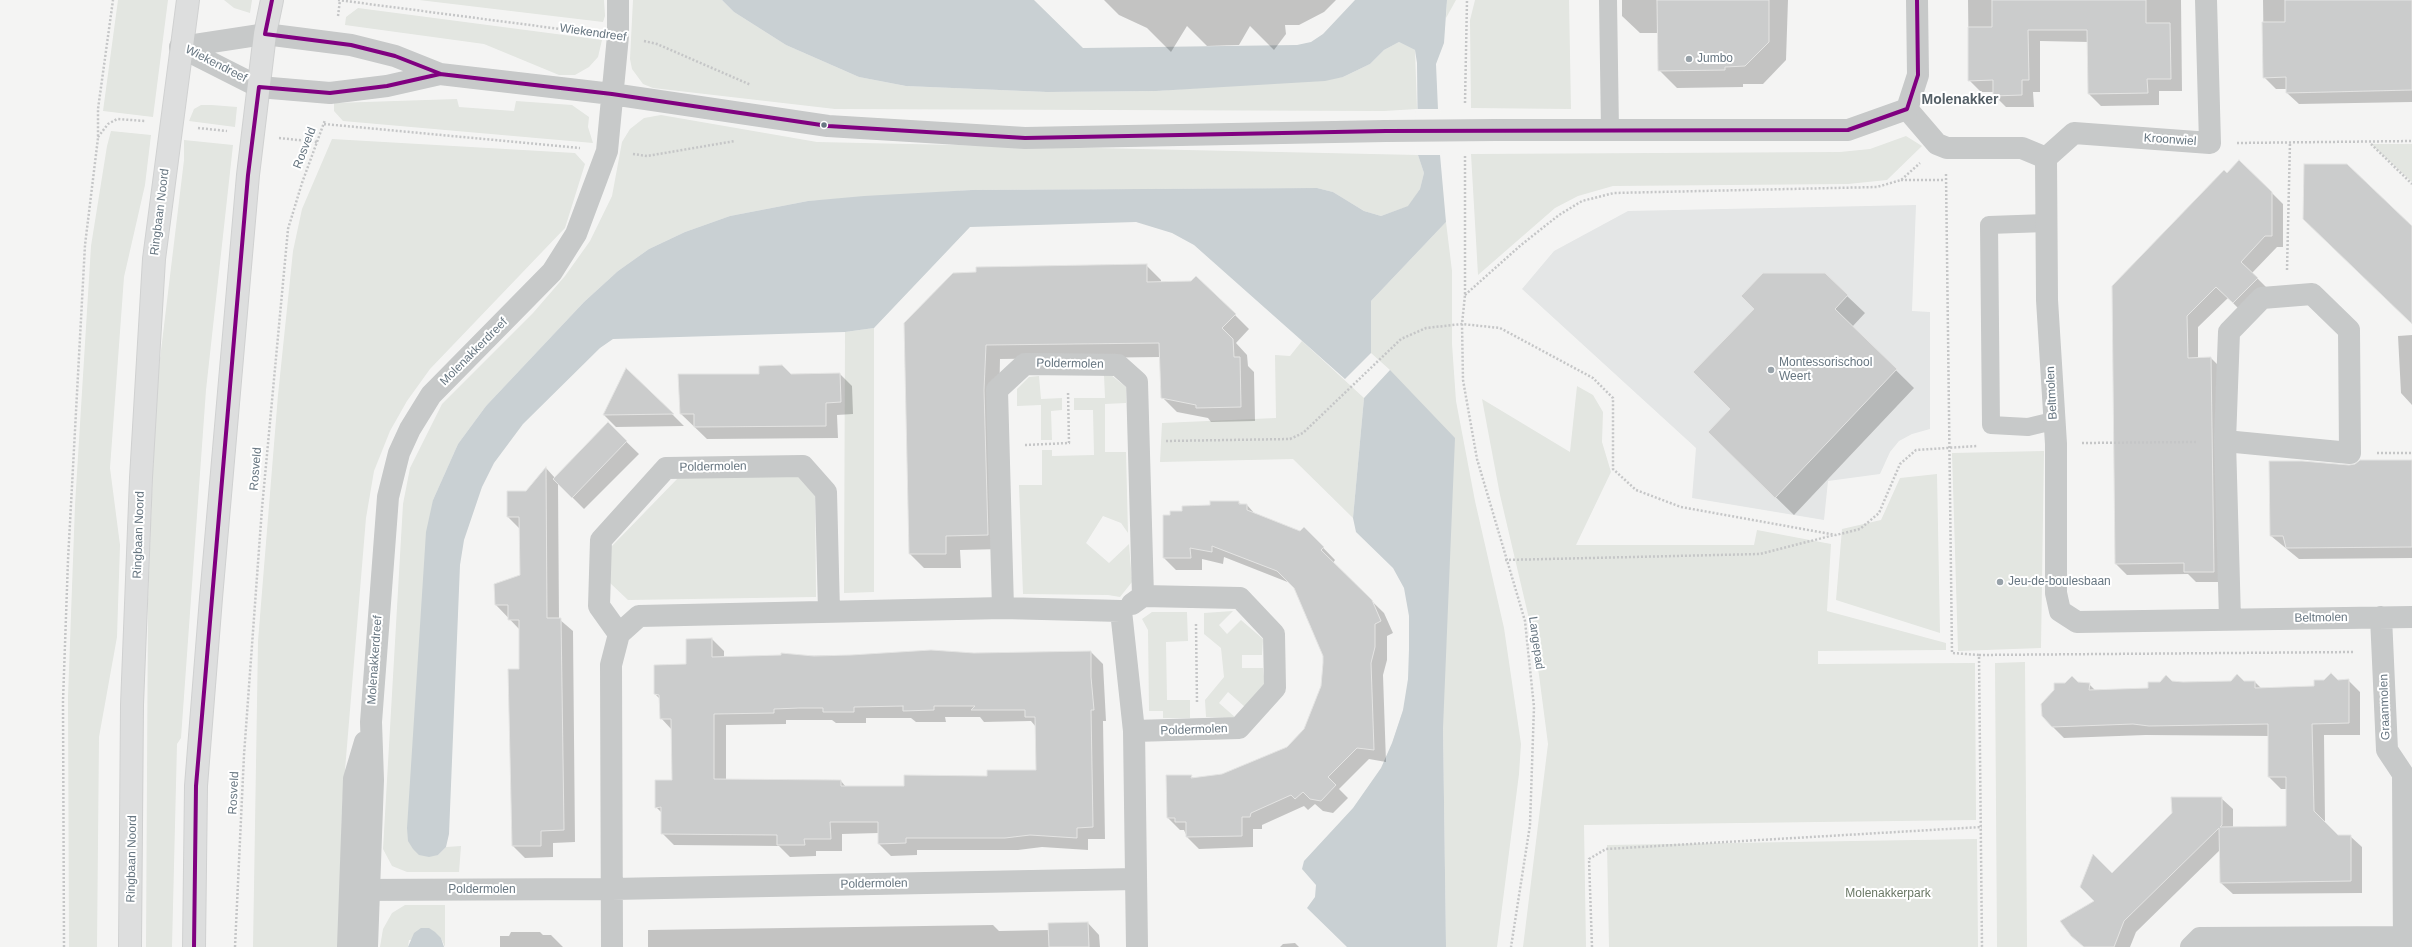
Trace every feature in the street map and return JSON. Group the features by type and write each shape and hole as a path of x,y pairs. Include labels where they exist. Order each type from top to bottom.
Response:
{"main road":[{"name":"Ringbaan Noord","path":"130,947 132,705 141,478 154,259 180,46 188,0"},
{"path":"194,947 196,786 246,191 254,135 265,34 272,0"}],"street":[{"name":"Molenakkerdreef","path":"367,947 360,890 354,779 371,722 388,497 399,454 410,429 431,395 552,272 576,234 608,151 618,36 618,0"},
{"path":"1917,0 1918,75 1907,109 1942,146 2022,148 2046,158"},
{"name":"Kroonwiel","path":"2046,158 2074,133 2210,143 2206,0"},
{"name":"Wiekendreef","path":"180,46 265,34 351,44 395,56 440,74 612,94 828,126 1025,138 1386,130 1848,130 1907,109"},
{"name":"Wiekendreef","path":"180,46 259,87 330,93 387,86 440,74"},
{"name":"Beltmolen","path":"2046,158 2046,223 2053,421 2056,444 2056,593 2060,610 2077,622 2412,617"},
{"path":"2225,441 2350,453 2349,330 2312,294 2262,298 2229,332 2225,441 2230,619"},
{"name":"Poldermolen","path":"1003,608 997,390 1025,364 1118,365 1137,382 1143,596 1240,598 1274,634 1275,688 1239,728 1134,731"},
{"name":"Poldermolen","path":"620,634 599,606 601,540 666,468 803,466 826,492 829,611"},
{"path":"612,947 611,664 620,634 639,616 1003,608 1121,611 1143,596"},
{"path":"1121,611 1134,731 1137,947"},
{"name":"Graanmolen","path":"2191,947 2200,938 2406,940 2403,774 2387,750 2381,617"},
{"name":"Poldermolen","path":"360,890 612,889 1136,879"},
{"name":"Molenakkerdreef","path":"348,947 360,890"}],"lane":[{"path":"1608,0 1610,130"},
{"path":"2046,223 1989,225 1990,425 2028,427 2053,421"}],"path":[{"path":"64,947 63,700 68,560 85,245 98,138 98,110 113,0"},
{"path":"335,43 339,0"},
{"name":"Wiekendreef","path":"339,0 618,36 657,44 757,88"},
{"path":"1465,106 1467,0"},
{"name":"Rosveld","path":"235,947 244,755 260,523 282,281 288,230 324,124 330,93"},
{"path":"98,138 108,124 117,119 317,142"},
{"path":"324,124 647,156 741,140"},
{"path":"2210,143 2412,141"},
{"path":"2286,296 2290,142"},
{"path":"2372,144 2412,184"},
{"path":"1942,146 1945,180 1952,653 1979,655 2382,652"},
{"path":"1901,180 1942,146"},
{"name":"Langepad","path":"1465,153 1465,296 1462,324 1463,380 1477,459 1525,622 1534,707 1530,825 1511,947"},
{"path":"1465,296 1526,241 1559,215 1582,201 1614,193 1877,187 1901,180 1945,180"},
{"path":"1139,442 1290,439 1303,433 1401,339 1426,328 1462,324 1500,328 1592,378 1612,398 1613,470 1636,490 1681,507 1836,535"},
{"path":"998,446 1070,443 1067,364"},
{"path":"2056,444 2225,441"},
{"path":"1506,560 1760,554 1860,529 1879,513 1900,464 1916,450 1949,446 1980,446"},
{"path":"2350,453 2412,453"},
{"path":"1196,597 1197,730"},
{"path":"1979,655 1982,827 1982,947"},
{"path":"1592,947 1589,859 1606,849 1982,827"}],"shaded area":[{"path":"722,0 1034,0 1083,48 1297,45 1311,42 1323,34 1355,0 1447,0 1444,43 1436,64 1440,155 1446,222 1371,301 1371,353 1345,379 1194,245 1172,233 1136,222 970,227 874,328 845,332 613,339 600,348 523,424 494,463 482,487 464,540 460,565 449,834 446,847 438,855 429,857 419,855 408,841 407,828 426,532 433,500 458,444 486,406 584,302 618,271 649,249 685,232 730,216 808,201 864,196 972,190 1317,188 1333,192 1364,211 1381,216 1408,206 1420,189 1424,173 1418,155 1417,63 1415,50 1399,42 1384,50 1370,64 1343,77 1325,81 1156,91 1047,92 906,86 859,77 786,45 734,12"},
{"name":"Montessorischool Weert","path":"1916,205 1912,311 1930,312 1930,429 1912,434 1899,441 1890,452 1880,474 1828,481 1824,520 1692,498 1696,448 1522,289 1554,251 1628,211"},
{"path":"1390,370 1455,438 1443,728 1446,947 1347,947 1307,908 1315,897 1316,885 1302,869 1304,861 1353,808 1381,768 1392,743 1403,710 1408,679 1409,649 1409,616 1404,588 1393,568 1356,532 1353,518 1364,398"},
{"path":"421,928 429,928 435,932 441,938 444,947 408,947 414,933"}],"green space":[{"path":"118,0 168,0 153,117 103,111"},
{"path":"224,0 252,0 250,13 234,8"},
{"path":"419,0 604,0 605,16 603,22"},
{"path":"633,0 722,0 734,12 786,45 859,77 906,86 1047,92 1156,91 1343,77 1370,64 1384,50 1399,42 1415,50 1417,109 1384,111 835,109 653,88 643,84 632,69 630,59"},
{"path":"1447,0 1456,0 1446,18"},
{"path":"1475,0 1569,0 1571,109 1471,108 1470,20"},
{"path":"358,8 602,40 598,57 589,67 575,75 559,75 484,44 345,25 346,17"},
{"path":"457,99 459,107 514,111 516,101 572,105 589,117 588,127 593,143 343,121 334,111 334,103"},
{"path":"201,105 237,107 235,127 189,121 194,109"},
{"path":"661,115 817,142 1418,155 1424,173 1420,189 1409,206 1381,216 1364,211 1333,192 1317,188 972,190 808,201 730,216 685,232 649,249 618,271 584,302 486,406 458,444 433,500 438,855 446,847 461,846 459,872 407,872 392,866 383,849 403,504 410,468 442,404 533,313 565,276 590,241 612,196 622,142 630,129 644,118"},
{"path":"111,131 151,135 145,185 124,277 110,468 120,545 117,637 99,737 97,947 69,947 68,697 75,505 91,246 107,146"},
{"path":"1906,136 1922,146 1887,180 1848,184 1613,186 1578,196 1555,208 1478,275 1471,154 1840,152 1870,149"},
{"path":"332,139 575,153 585,164 565,228 430,369 407,401 390,431 374,471 366,518 342,806 339,947 253,947 258,641 278,395 293,251 302,209"},
{"path":"184,140 233,145 206,390 181,738 177,744 172,947 146,947 148,601 156,392 184,160"},
{"path":"2371,144 2412,144 2412,182"},
{"path":"1446,222 1452,271 1452,344 1456,401 1475,501 1504,628 1521,744 1519,774 1497,947 1446,947 1443,728 1390,370 1371,353 1371,301"},
{"path":"874,328 874,592 844,593 845,332"},
{"path":"1302,341 1364,398 1353,518 1293,459 1160,462 1162,423 1276,418 1275,355 1290,356"},
{"path":"1104,375 1111,375 1126,387 1126,403 1105,404 1105,452 1126,452 1128,533 1121,523 1103,516 1086,543 1109,563 1129,544 1132,582 1120,597 1108,595 1023,594 1019,485 1042,485 1042,450 1052,450 1052,456 1094,455 1093,410 1074,410 1074,398 1105,398"},
{"path":"1039,376 1041,399 1062,398 1062,410 1051,411 1052,440 1041,440 1041,405 1017,406 1017,389 1029,377"},
{"path":"1577,386 1593,395 1603,412 1602,442 1611,472 1576,545 1754,545 1757,530 1831,544 1827,611 1946,643 1946,650 1818,651 1818,664 1975,663 1976,820 1584,825 1586,947 1523,947 1548,744 1539,675 1530,623 1500,495 1482,399 1570,452"},
{"path":"2044,451 2041,648 1958,651 1952,453"},
{"path":"1937,474 1940,633 1836,600 1842,529 1881,520 1900,478"},
{"path":"800,475 815,488 816,597 628,600 609,582 611,547 678,478"},
{"path":"1233,611 1219,625 1227,634 1241,620 1263,639 1262,655 1242,655 1242,668 1263,668 1265,685 1245,707 1228,692 1219,703 1236,718 1206,717 1205,700 1224,677 1221,648 1204,634 1204,613"},
{"path":"1152,612 1187,612 1188,641 1166,642 1167,700 1190,700 1190,718 1163,718 1163,711 1149,711 1148,630 1142,619"},
{"path":"2025,662 2027,947 1997,947 1995,663"},
{"name":"Molenakkerpark","path":"1977,839 1978,947 1609,947 1607,845"},
{"path":"405,905 445,905 445,947 441,938 409,940 408,947 380,947 383,929 392,913"}],"pier":[{"path":"1415,109 1440,109 1442,155 1416,155"}],"building":[{"path":"1657,0 1769,0 1769,42 1745,66 1725,67 1725,70 1658,71"},
{"path":"1992,0 2146,0 2146,23 2170,23 2171,79 2147,79 2148,93 2088,94 2087,30 2028,30 2029,80 2022,80 2022,95 1993,96 1993,80 1968,81 1968,27 1992,27"},
{"path":"2285,0 2412,0 2412,90 2286,93 2286,77 2263,78 2262,22 2285,22"},
{"path":"2239,160 2272,192 2272,236 2265,236 2241,262 2258,278 2233,303 2216,287 2187,316 2188,358 2211,357 2214,572 2184,572 2184,563 2115,564 2112,286 2224,170 2227,173"},
{"path":"2304,164 2347,164 2412,226 2412,324 2303,219"},
{"path":"1147,264 1147,282 1191,281 1196,276 1236,314 1222,328 1233,339 1234,357 1240,357 1241,407 1196,408 1196,405 1161,398 1159,343 986,345 984,390 988,535 946,536 946,554 909,554 904,323 953,273 976,272 976,267"},
{"path":"1763,273 1825,273 1848,295 1835,309 1897,369 1775,498 1708,432 1730,409 1693,372 1754,309 1741,296"},
{"path":"782,365 791,374 840,373 841,402 826,403 826,426 694,427 694,414 680,414 678,374 759,374 759,366"},
{"path":"626,368 674,414 603,415"},
{"path":"608,422 627,441 572,498 553,479"},
{"path":"2360,460 2412,460 2412,547 2286,548 2283,536 2270,536 2269,461 2302,461 2349,465 2355,464"},
{"path":"546,467 547,618 561,618 564,830 541,831 541,846 512,846 508,669 519,669 519,620 508,620 508,605 495,605 494,584 520,575 519,517 507,517 507,491 526,491"},
{"path":"1210,501 1239,501 1239,504 1247,504 1247,510 1300,531 1304,527 1324,547 1321,550 1372,600 1381,621 1375,624 1375,647 1371,663 1374,750 1357,748 1328,777 1336,785 1321,801 1310,799 1303,792 1295,799 1291,795 1251,813 1250,817 1242,817 1242,836 1186,837 1186,822 1175,822 1175,818 1167,818 1166,775 1192,775 1191,778 1222,774 1287,747 1304,729 1321,686 1323,663 1323,656 1294,588 1277,571 1212,546 1212,552 1190,548 1191,558 1163,558 1163,515 1170,515 1170,511 1182,511 1182,506 1210,505"},
{"path":"712,638 712,657 781,655 781,653 814,656 851,655 931,650 974,653 1091,651 1091,677 1094,710 1091,710 1093,827 1077,828 1077,838 1030,835 1005,838 906,838 906,843 878,844 878,822 830,822 831,839 804,839 805,845 777,845 777,835 661,834 661,807 655,808 655,780 672,780 671,719 660,719 659,695 654,694 654,665 686,664 686,639","holes":["903,706 903,711 934,710 934,706 975,706 971,710 1025,710 1025,717 1035,717 1036,770 987,770 987,776 904,775 904,786 841,786 841,780 714,779 714,714 774,713 774,709 799,708 823,708 823,712 854,712 854,707"]},
{"path":"2331,673 2338,680 2349,679 2349,723 2312,724 2314,811 2338,835 2351,835 2351,881 2220,883 2219,828 2124,921 2114,947 2084,947 2071,936 2060,921 2094,901 2080,887 2093,854 2112,873 2172,813 2171,797 2222,797 2222,825 2220,827 2286,826 2286,777 2268,777 2268,724 2149,726 2133,724 2052,727 2042,716 2041,704 2054,690 2054,683 2065,683 2072,676 2078,682 2090,683 2089,690 2148,688 2148,682 2160,682 2166,675 2172,681 2183,682 2231,681 2237,674 2244,681 2255,681 2255,688 2314,686 2314,680 2324,680"},
{"path":"1088,922 1089,947 1049,947 1048,923"}],"transit line":[{"path":"272,0 265,34 351,45 395,56 441,74"},
{"path":"194,947 196,786 248,175 259,87 330,93 387,86 440,74 612,94 828,126 1025,138 1386,131 1848,130 1907,109 1918,75 1917,0"}],"place":[{"name":"Jumbo","path":"1689,59"},
{"name":"Montessorischool Weert","path":"1771,370"},
{"name":"Jeu-de-boulesbaan","path":"2000,582"}],"district":[{"name":"Molenakker","path":"1960,100"}]}
